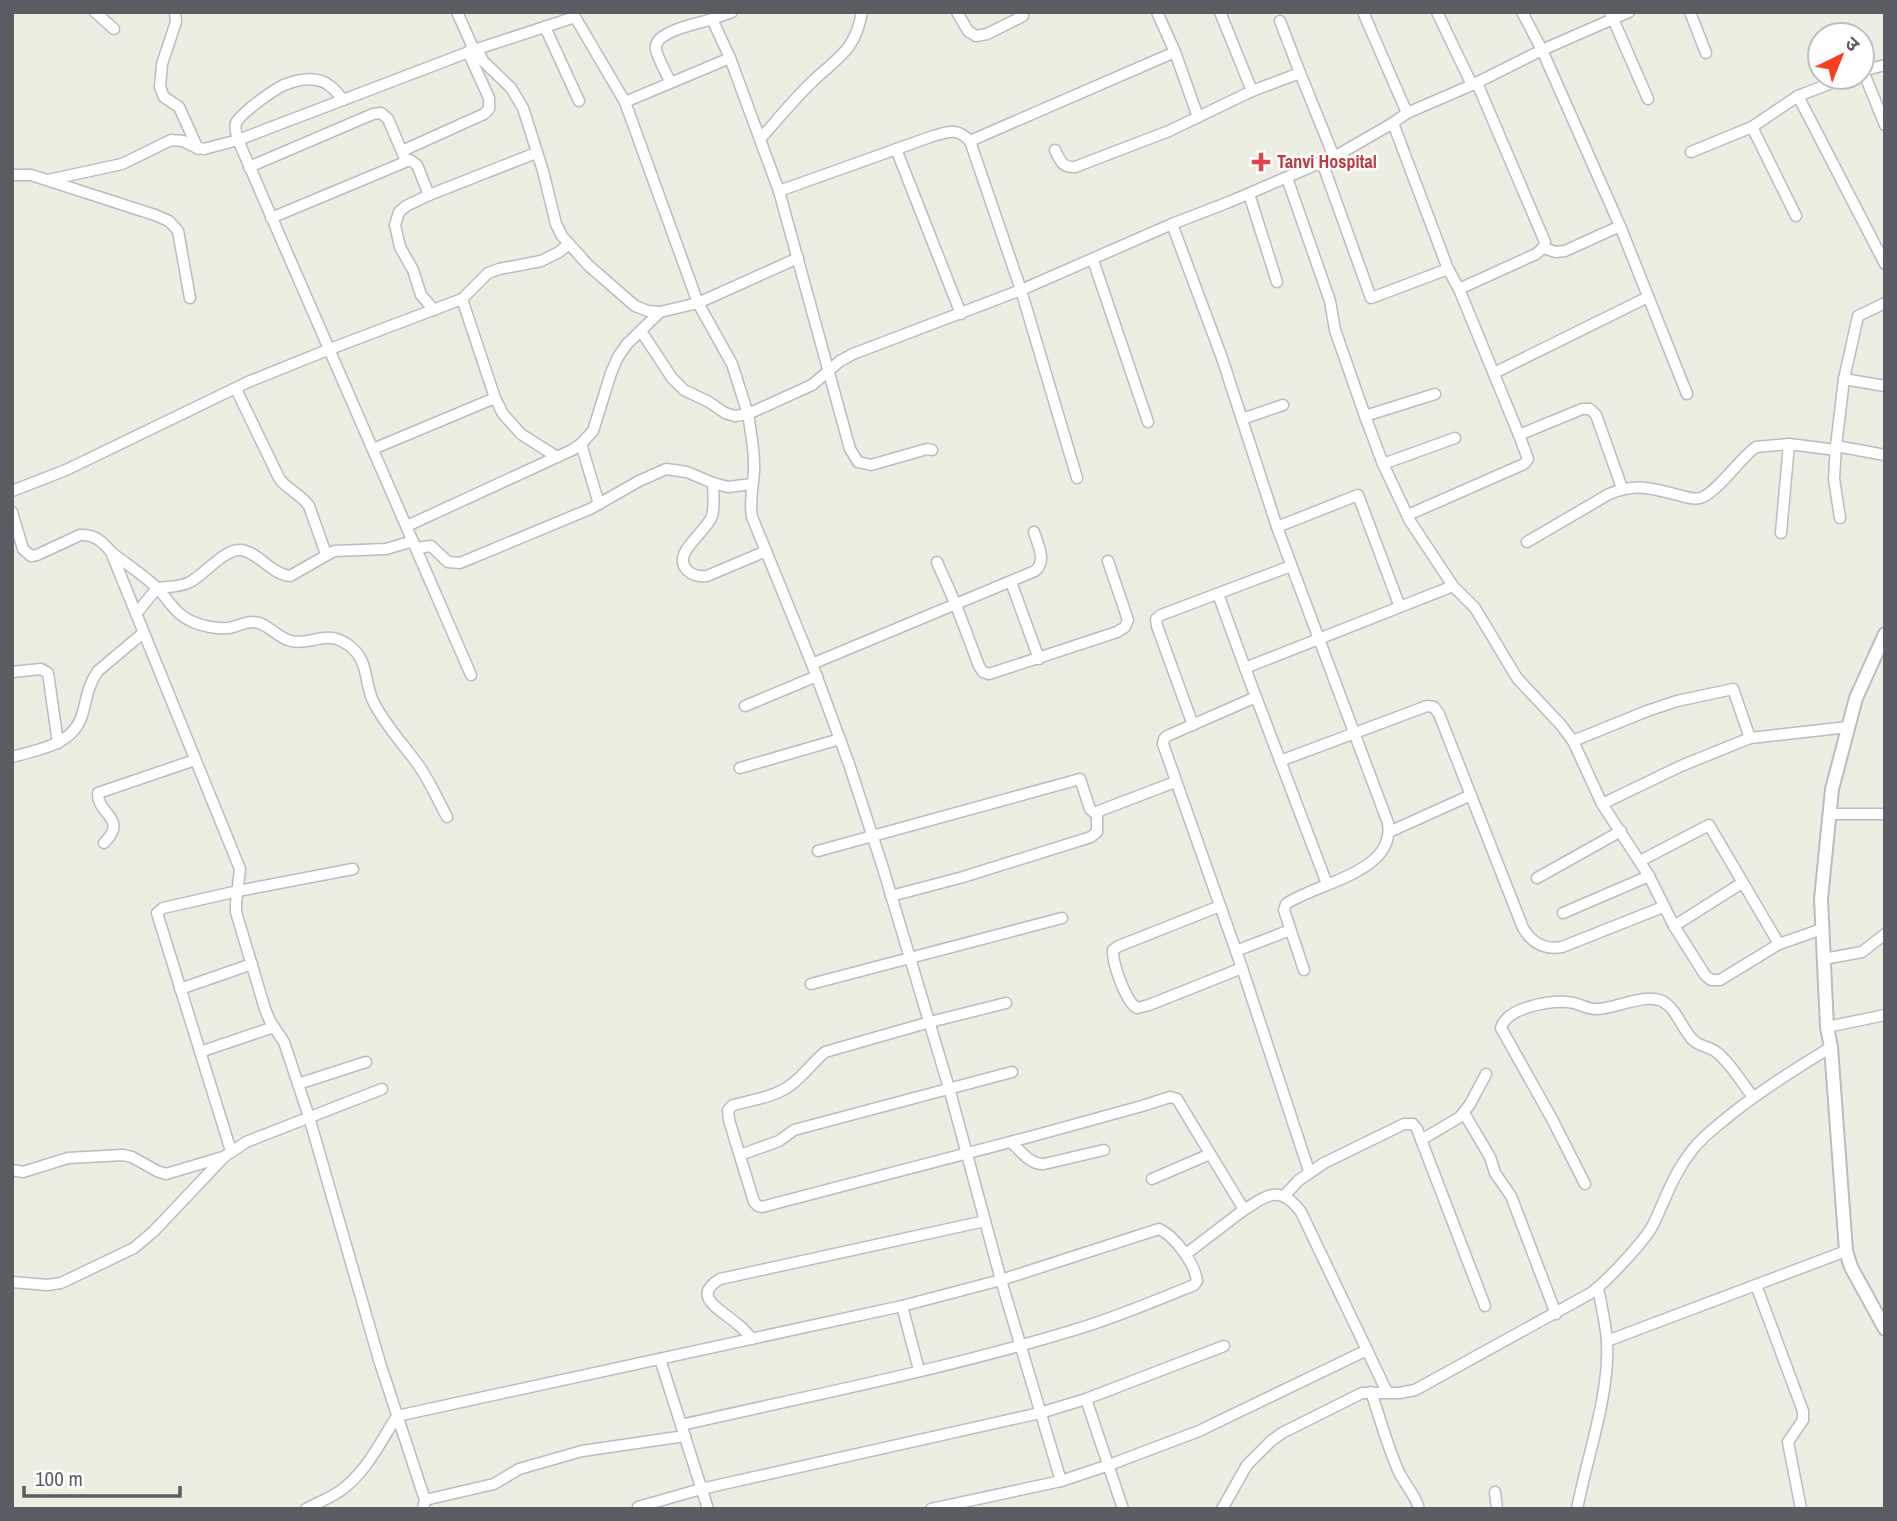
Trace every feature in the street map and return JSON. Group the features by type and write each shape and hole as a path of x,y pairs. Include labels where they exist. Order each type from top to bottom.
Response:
{"street":[{"path":"95,12 114,29"},
{"path":"175,12 176,22 162,64 160,88 164,97 179,107 198,149"},
{"path":"402,150 484,114 489,109 489,97 457,12"},
{"path":"670,82 656,50 659,38 666,33 732,12"},
{"path":"761,138 811,82 843,55 859,29 862,12"},
{"path":"957,12 968,31 976,36 987,34 1023,16"},
{"path":"1157,12 1175,52 1198,117"},
{"path":"1220,12 1252,91"},
{"path":"1363,12 1407,113"},
{"path":"1437,12 1474,84 1545,242 1536,254 1458,289"},
{"path":"1522,12 1542,50 1620,226 1687,394"},
{"path":"641,331 678,385 725,413 735,416 748,414 812,385 853,354 1021,290 1172,224 1287,178 1334,157 1407,113 1474,84 1612,16 1629,12"},
{"path":"1690,12 1706,52"},
{"path":"48,180 122,164 171,140 183,141 198,149 238,140 573,15 625,102 698,303 732,364 748,414 754,459 750,503 752,517 817,676 873,837 949,1087 1019,1346 1061,1481"},
{"path":"1612,16 1648,99"},
{"path":"712,19 730,58 779,191 850,449 858,462 871,465 927,449 932,450"},
{"path":"1280,21 1334,157"},
{"path":"545,27 579,101"},
{"path":"473,51 511,88 518,99 562,236 589,265 635,306 660,312 698,303 798,258"},
{"path":"970,141 1175,52"},
{"path":"625,102 730,58"},
{"path":"1055,150 1063,164 1068,168 1075,167 1139,143 1300,72"},
{"path":"343,100 332,87 315,79 302,79 285,85 251,108 236,123 235,129 271,218 471,675"},
{"path":"1691,152 1752,127 1798,96 1811,91"},
{"path":"1871,91 1885,125"},
{"path":"1798,96 1885,264"},
{"path":"249,167 373,114 381,113 406,161"},
{"path":"1393,123 1448,269 1528,459 1524,464 1408,515"},
{"path":"1752,127 1796,216"},
{"path":"779,191 953,131 961,133 970,141 1021,290 1077,478"},
{"path":"896,149 961,314"},
{"path":"434,310 421,295 400,247 395,225 399,212 429,195 536,153"},
{"path":"271,218 412,160 417,165 429,195"},
{"path":"1322,162 1371,298 1448,269"},
{"path":"12,175 31,175 169,221 178,231 190,298"},
{"path":"1287,178 1330,301 1335,330 1365,416 1383,464 1408,515 1453,586 1475,608 1517,678 1573,741 1602,804 1640,861 1663,907 1705,975 1716,982 1779,944 1822,929"},
{"path":"1249,194 1277,282"},
{"path":"1172,224 1222,358 1291,566 1388,822 1389,832 1384,847 1367,866 1286,904 1284,910 1304,971"},
{"path":"1543,248 1556,252 1565,251 1620,226"},
{"path":"12,491 66,470 236,389 330,349 462,299 488,273 541,261 569,244"},
{"path":"1093,260 1148,422"},
{"path":"1494,373 1648,297"},
{"path":"462,299 495,398 503,414 521,434 557,457"},
{"path":"1840,518 1833,478 1844,379 1858,316 1885,303"},
{"path":"407,526 581,444 593,431 618,357 660,312"},
{"path":"1844,379 1885,386"},
{"path":"236,389 279,478 309,506 326,554"},
{"path":"1365,416 1435,394"},
{"path":"373,449 495,398"},
{"path":"1242,419 1283,405"},
{"path":"1519,435 1581,410 1590,409 1596,415 1622,488"},
{"path":"1383,464 1455,438"},
{"path":"581,444 599,504"},
{"path":"1781,533 1789,444"},
{"path":"1527,542 1622,488 1651,488 1688,498 1702,498 1756,447 1789,444 1885,455"},
{"path":"136,614 157,588 188,583 236,550 246,551 279,573 290,576 326,554 341,549 386,549 414,544 431,547 448,562 460,563 599,504 666,468 687,472 728,487 752,484"},
{"path":"713,483 713,514 708,524 683,552 686,570 699,577 707,576 766,551"},
{"path":"1277,527 1358,495 1400,607"},
{"path":"12,512 23,549 31,556 80,535 96,537 157,588 182,617 203,625 227,628 255,622 292,642 326,638 346,643 366,668 374,703 420,768 447,817"},
{"path":"812,664 1035,571 1041,566 1042,559 1034,532"},
{"path":"111,552 240,869 236,912 265,1009 284,1042 309,1117 424,1504 494,1484 519,1469 582,1451 685,1436"},
{"path":"937,562 979,666 983,672 993,674 1125,627 1128,620 1108,561"},
{"path":"1193,725 1156,619 1291,566"},
{"path":"1011,582 1039,659"},
{"path":"1245,668 1453,586"},
{"path":"1218,594 1327,884"},
{"path":"12,757 58,743 70,736 80,723 87,690 93,678 144,633"},
{"path":"1884,1328 1879,1306 1851,1267 1846,1251 1831,1047 1827,1027 1821,899 1832,789 1856,698 1885,634"},
{"path":"12,672 41,669 48,673 58,743"},
{"path":"745,706 817,676"},
{"path":"1573,741 1677,701 1733,689 1750,738"},
{"path":"1256,697 1167,736 1162,741 1242,968 1309,1171"},
{"path":"1280,761 1427,706 1434,707 1523,928 1532,941 1554,948 1562,947 1663,907"},
{"path":"1602,804 1681,766 1750,738 1848,727"},
{"path":"740,768 840,739"},
{"path":"104,844 113,833 113,822 98,801 98,793 195,760"},
{"path":"818,851 1080,779 1090,809 1097,815"},
{"path":"891,896 963,877 1091,837 1097,832 1097,815 1102,809 1175,782"},
{"path":"1389,832 1471,795"},
{"path":"1829,814 1885,814"},
{"path":"1640,861 1709,825 1779,944"},
{"path":"1537,878 1621,831"},
{"path":"228,1154 157,912 163,908 238,891 353,869"},
{"path":"1563,913 1649,876"},
{"path":"1674,926 1742,883"},
{"path":"1220,906 1113,950 1113,958 1128,1001 1137,1008 1149,1005 1242,968"},
{"path":"811,984 1062,918"},
{"path":"1236,951 1290,930"},
{"path":"1824,958 1858,954 1885,934"},
{"path":"180,989 252,964"},
{"path":"1585,1184 1501,1028 1504,1021 1523,1008 1568,1002 1597,1009 1650,999 1662,1001 1674,1012 1692,1039 1723,1058 1753,1097"},
{"path":"1006,1003 825,1052 785,1089 733,1105 728,1110 729,1120 754,1202 761,1207 1012,1142 1170,1097 1177,1099 1242,1208 1241,1212"},
{"path":"1827,1027 1885,1015"},
{"path":"200,1052 274,1027"},
{"path":"1222,1509 1248,1465 1270,1441 1282,1433 1348,1399 1371,1392 1399,1393 1415,1390 1584,1298 1598,1287 1645,1236 1674,1177 1706,1135 1753,1097 1831,1047"},
{"path":"298,1084 366,1062"},
{"path":"740,1155 779,1141 794,1130 1012,1072"},
{"path":"1421,1140 1464,1113 1486,1074"},
{"path":"12,1282 47,1285 61,1283 134,1248 154,1231 228,1154 246,1142 382,1089"},
{"path":"1464,1113 1495,1173 1511,1196 1556,1314"},
{"path":"1284,1196 1309,1171 1407,1123 1415,1126 1485,1306"},
{"path":"1012,1142 1037,1164 1104,1150"},
{"path":"12,1171 23,1172 68,1158 123,1155 166,1174 228,1154"},
{"path":"1152,1179 1210,1154"},
{"path":"1186,1254 1264,1197 1272,1195 1290,1199 1301,1212 1387,1392"},
{"path":"752,1339 736,1322 712,1305 708,1290 713,1283 720,1279 985,1222"},
{"path":"306,1509 340,1491 350,1482 367,1464 397,1416 902,1306 1001,1280 1159,1229 1186,1254 1197,1276 1194,1285 1119,1315 1019,1346 681,1425"},
{"path":"1607,1340 1846,1251"},
{"path":"1756,1285 1803,1411 1803,1420 1788,1442 1801,1509"},
{"path":"1577,1509 1602,1394 1607,1340 1598,1287"},
{"path":"902,1306 919,1370"},
{"path":"638,1507 701,1489 1040,1413 1086,1399 1224,1346"},
{"path":"932,1509 1061,1481 1108,1465 1199,1431 1367,1350"},
{"path":"660,1359 708,1509"},
{"path":"1371,1392 1397,1468 1419,1509"},
{"path":"1086,1399 1123,1509"},
{"path":"1495,1492 1497,1509"}],"place":[{"name":"Tanvi Hospital","path":"1261,162"}]}
